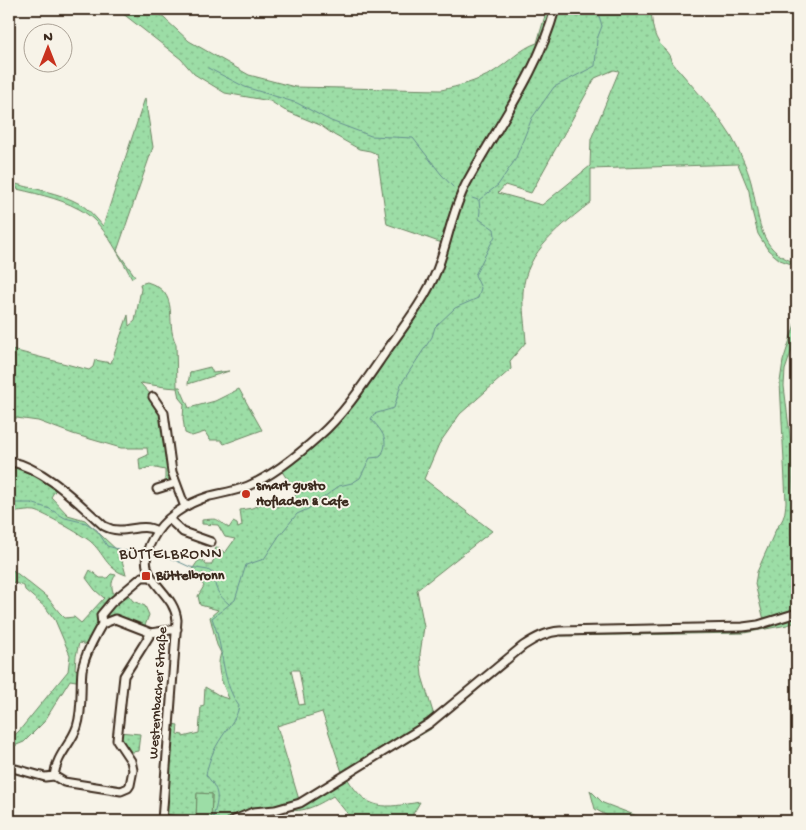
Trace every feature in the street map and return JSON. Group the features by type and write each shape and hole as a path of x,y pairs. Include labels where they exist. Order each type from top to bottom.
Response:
{"street":[{"path":"54,776 58,759 76,728 82,693 82,671 85,658 102,624 101,615 111,603 142,577 150,577 147,556 152,540 157,531 169,519 185,507 201,499 250,485 287,462 321,434 355,396 420,303 438,268 458,200 530,74 548,33 555,9"},
{"path":"153,397 164,413 168,435 168,452 176,483 185,507"},
{"path":"9,461 26,466 42,474 110,529 121,531 146,527 157,531"},
{"path":"157,489 176,483"},
{"path":"169,519 183,532 211,542"},
{"name":"Westernbacher Straße","path":"150,577 175,608 177,620 162,820"},
{"path":"232,821 254,812 275,810 300,803 430,723 523,646 539,636 560,631 743,627 758,625 797,613"},
{"path":"102,624 115,619 151,633 177,629"},
{"path":"16,769 45,777 54,776 64,782 121,792 128,788 133,765 117,740 124,676 151,633"},
{"path":"162,820 178,821"}],"green space":[{"path":"117,9 154,9 189,41 249,75 295,87 441,90 487,75 525,48 537,43 547,9 651,9 653,29 658,41 668,53 671,61 717,116 737,147 749,176 762,231 767,241 774,250 797,263 797,266 780,260 768,250 758,234 749,191 738,164 591,169 591,202 547,240 538,252 525,277 523,311 526,342 510,361 511,369 460,414 439,444 424,479 492,531 417,590 424,627 420,654 422,676 435,719 430,723 431,729 347,778 362,797 378,805 396,806 420,802 409,821 351,821 351,818 333,796 302,810 281,808 275,821 211,821 212,794 197,794 196,821 168,820 162,813 170,818 165,810 172,724 178,725 177,734 183,735 183,737 199,733 201,706 204,705 205,687 229,699 220,677 219,659 221,653 210,617 218,610 200,605 198,596 204,586 198,578 189,574 198,561 203,560 206,565 211,565 215,557 215,549 218,547 225,553 235,539 225,537 218,525 202,524 202,520 217,520 229,528 233,522 237,524 238,528 242,526 240,510 252,508 272,499 278,507 297,494 281,470 338,415 420,303 445,244 387,224 377,154 359,149 320,125 284,110 270,101 225,93 194,74 181,59","holes":["614,70 619,71 591,139 590,166 542,205 498,193 505,185 531,193 595,78","291,670 299,670 305,704 299,705","322,712 343,775 300,803 277,726"]},
{"path":"145,98 153,147 117,251 96,222 79,209 62,201 9,187 9,182 72,200 93,214 103,226"},
{"path":"117,252 135,276 132,278"},
{"path":"147,282 165,293 168,300 171,326 176,344 177,387 180,387 189,408 215,401 239,389 262,430 224,444 221,440 210,440 205,432 192,436 185,433 184,404 179,398 177,388 140,383 164,413 176,483 165,486 165,470 151,467 140,470 139,459 148,455 147,448 121,448 73,434 38,421 9,417 13,353 9,349 89,370 93,367 95,360 111,363 128,315 129,326 135,321 141,289 140,284"},
{"path":"797,318 797,335 785,370 784,386 793,461 791,534 794,574 797,574 797,622 744,633 561,636 560,627 752,623 764,620 755,584 757,572 785,512 780,382 783,361"},
{"path":"210,367 213,373 229,371 188,384 190,372"},
{"path":"9,461 58,486 51,497 68,515 85,520 120,553 126,575 109,565 90,541 63,524 40,513 33,511 16,512 9,524"},
{"path":"9,567 48,598 65,618 74,617 81,623 104,598 86,578 90,570 100,578 107,578 111,574 116,575 112,586 116,598 125,591 133,601 145,606 149,615 143,631 121,621 102,624 91,646 79,643 75,669 82,671 82,682 70,680 44,722 24,742 9,748 9,740 19,731 68,671 70,655 55,620 46,608 25,590 24,586 9,581"},
{"path":"119,732 140,734 138,751 128,753 119,739"},
{"path":"590,790 603,803 650,821 616,821 595,809"},
{"path":"197,793 212,794 211,821 196,821"}],"waterway":[{"path":"212,821 217,802 217,792 206,775 207,769 213,752 234,719 239,706 227,681 218,635 212,618 235,600 246,565 264,559 279,536 297,514 308,509 339,486 352,483 360,478 370,458 380,457 385,446 384,436 371,419 374,414 394,408 401,384 432,337 435,327 455,308 478,298 481,288 475,275 495,236 494,229 479,219 479,200 498,185 515,160 532,118 554,87 595,66 597,39 602,26 597,9"},
{"path":"208,68 245,87 297,103 331,121 371,136 413,138 453,187"},
{"path":"472,198 478,200"},
{"path":"9,503 31,503 50,509 65,518 86,523 97,530 107,546 134,553"},
{"path":"164,555 190,567 208,570 214,574 217,591 229,604"}],"place":[{"name":"smart gusto Hofladen & Cafe","path":"246,494"},
{"name":"Büttelbronn","path":"146,576"}],"district":[{"name":"BÜTTELBRONN","path":"171,555"}]}
